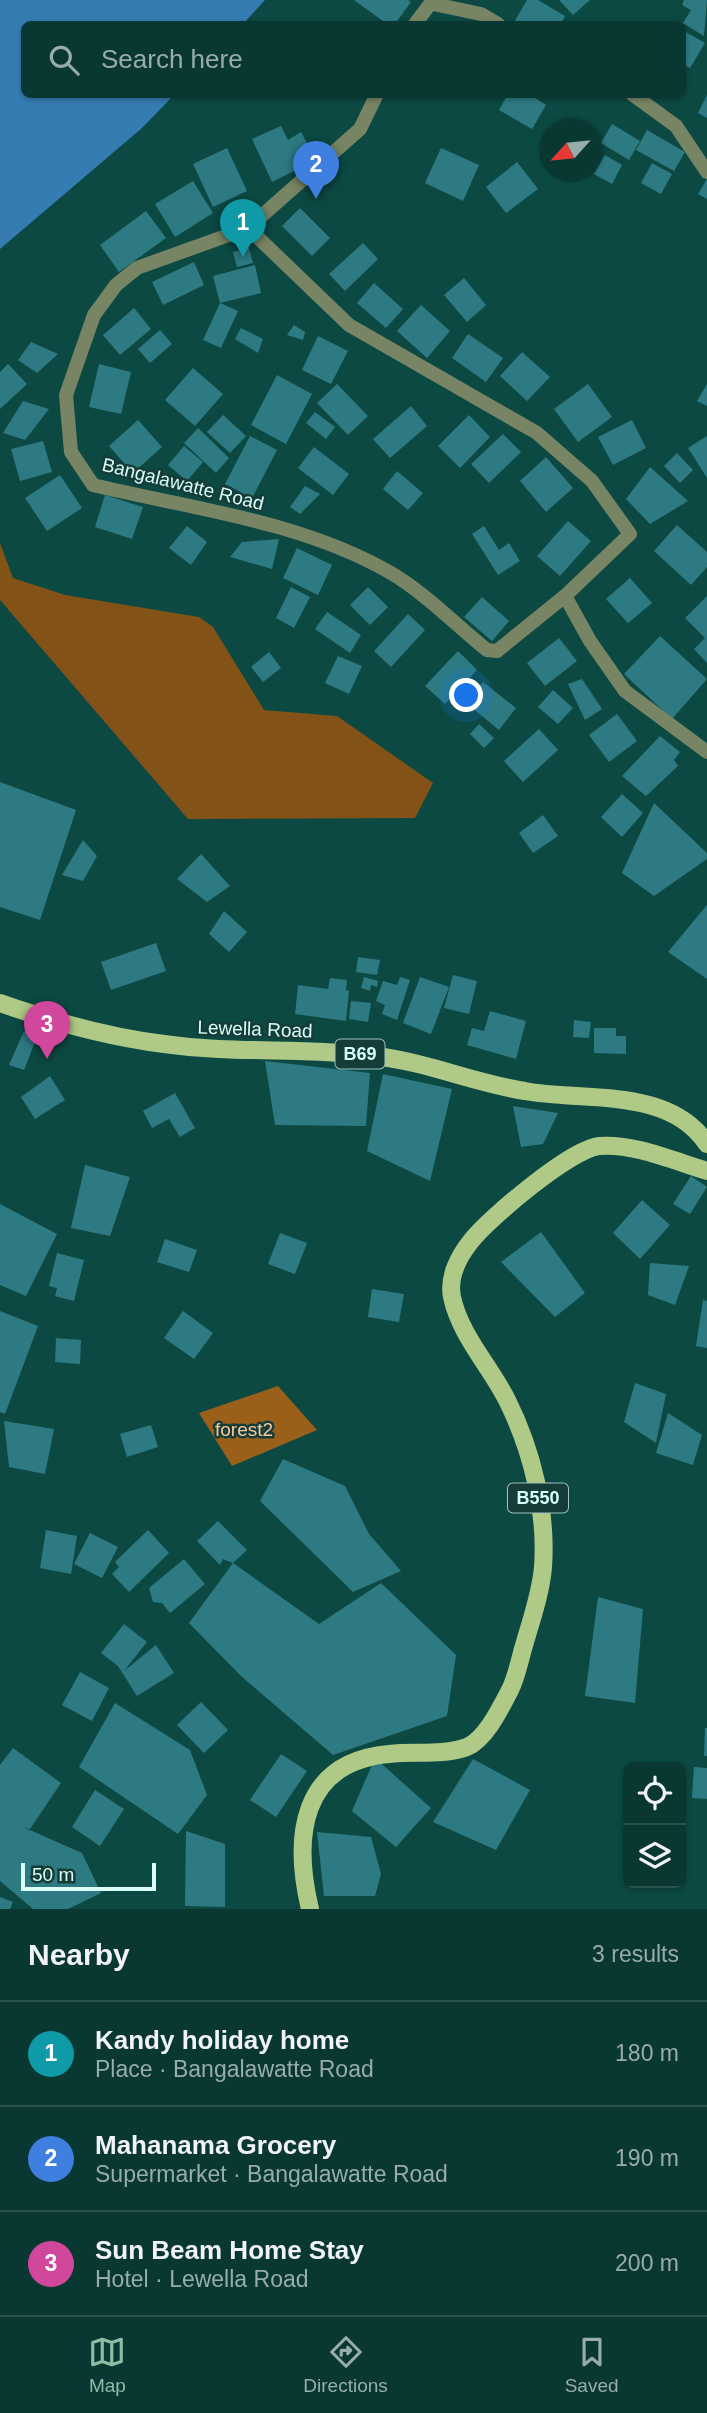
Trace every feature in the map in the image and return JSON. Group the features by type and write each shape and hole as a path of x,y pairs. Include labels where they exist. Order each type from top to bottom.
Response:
{"main road":[{"name":"Lewella Road","path":"0,1003 82,1031 162,1044 371,1055 528,1092 629,1102 672,1116 702,1136 707,1144"},
{"name":"B550","path":"310,1909 303,1881 302,1836 309,1805 330,1775 362,1759 389,1754 433,1753 469,1746 489,1725 512,1688 536,1606 543,1569 543,1528 532,1463 508,1401 461,1321 452,1297 452,1279 459,1258 472,1239 551,1170 587,1148 621,1147 707,1171"}],"street":[{"path":"417,21 433,2 481,14 493,21"},
{"path":"248,228 360,129 375,98"},
{"path":"637,98 676,127 707,172"},
{"name":"Bangalawatte Road","path":"248,228 349,325 537,433 592,481 630,534 565,596 497,651 487,650 393,574 305,534 93,485 71,452 66,395 94,314 116,285 137,268 248,228"},
{"path":"565,596 590,640 625,691 707,752"}],"shaded area":[{"path":"0,543 13,578 65,595 199,617 213,627 264,710 337,716 433,783 415,818 188,819 0,600"}],"green space":[{"name":"forest2","path":"278,1386 317,1430 232,1466 199,1413"}],"water":[{"path":"0,0 265,0 246,21 21,21 21,98 171,98 142,128 0,249"}],"building":[{"path":"354,0 411,2 397,21 383,21"},
{"path":"527,0 538,0 565,16 562,21 515,21"},
{"path":"559,0 590,0 573,15"},
{"path":"684,0 707,0 704,36 686,25 684,21 691,10 682,5"},
{"path":"686,32 705,43 690,68 686,66"},
{"path":"707,95 707,118 698,113"},
{"path":"506,98 535,98 546,105 532,129 499,110"},
{"path":"612,124 640,141 629,160 602,141"},
{"path":"281,126 288,140 301,132 316,160 272,182 252,139"},
{"path":"647,130 685,152 674,171 636,150"},
{"path":"227,148 247,191 213,207 193,164"},
{"path":"441,148 479,165 463,201 425,183"},
{"path":"605,155 622,165 612,184 602,178 602,160"},
{"path":"517,162 538,189 506,213 486,187"},
{"path":"652,163 672,174 661,194 641,183"},
{"path":"707,179 707,199 698,194"},
{"path":"193,181 213,213 175,237 155,204"},
{"path":"300,208 330,238 312,256 282,226"},
{"path":"146,211 166,238 119,272 100,245"},
{"path":"363,243 378,259 345,291 329,274"},
{"path":"249,248 253,263 237,267 233,252"},
{"path":"194,262 204,285 163,305 152,282"},
{"path":"255,265 261,293 220,303 213,276"},
{"path":"464,278 486,305 467,322 444,295"},
{"path":"374,283 403,309 386,328 357,303"},
{"path":"220,303 238,311 221,348 203,340"},
{"path":"421,305 450,331 427,358 397,331"},
{"path":"134,308 151,329 120,355 103,335"},
{"path":"294,325 305,332 303,340 287,335"},
{"path":"241,328 263,339 258,353 235,339"},
{"path":"160,330 172,344 150,363 138,349"},
{"path":"468,334 503,358 486,382 452,358"},
{"path":"318,336 348,351 331,384 302,370"},
{"path":"31,342 58,354 37,373 18,360"},
{"path":"522,352 550,377 527,401 500,376"},
{"path":"8,364 27,384 0,409 0,372"},
{"path":"99,364 131,372 121,414 89,407"},
{"path":"193,368 223,394 195,426 165,400"},
{"path":"277,375 312,394 286,444 251,425"},
{"path":"337,384 368,416 348,435 317,403"},
{"path":"588,384 612,417 578,442 554,409"},
{"path":"707,384 707,406 697,401"},
{"path":"23,401 49,409 25,440 3,433"},
{"path":"411,406 427,426 390,458 373,439"},
{"path":"315,412 335,427 326,439 306,423"},
{"path":"223,415 246,436 230,453 207,432"},
{"path":"469,415 490,437 460,468 438,446"},
{"path":"138,420 162,447 133,473 109,446"},
{"path":"632,420 646,448 613,465 598,437"},
{"path":"198,428 229,458 216,473 184,443"},
{"path":"503,434 521,452 489,483 471,464"},
{"path":"250,436 277,450 252,498 225,484"},
{"path":"707,436 707,478 688,448"},
{"path":"43,441 52,472 20,481 11,449"},
{"path":"184,446 203,462 187,481 168,465"},
{"path":"314,447 349,474 333,495 298,468"},
{"path":"677,453 693,470 680,483 664,466"},
{"path":"546,457 573,488 546,512 520,481"},
{"path":"650,467 688,501 650,524 626,499"},
{"path":"397,471 423,493 408,510 383,489"},
{"path":"60,475 82,508 47,531 25,498"},
{"path":"305,486 320,494 300,514 290,507"},
{"path":"105,495 143,507 132,539 95,527"},
{"path":"568,521 591,541 560,576 537,556"},
{"path":"677,525 707,552 707,567 691,585 654,551"},
{"path":"187,526 207,542 191,565 169,548"},
{"path":"484,526 499,550 509,543 520,561 498,575 472,534"},
{"path":"279,539 272,569 230,557 242,542"},
{"path":"297,548 332,565 318,595 283,578"},
{"path":"630,578 652,603 628,623 606,599"},
{"path":"291,587 310,597 294,628 276,618"},
{"path":"368,587 388,607 370,625 350,605"},
{"path":"707,596 707,663 694,649 705,638 685,618"},
{"path":"482,597 509,621 492,641 464,617"},
{"path":"327,612 361,635 350,653 315,629"},
{"path":"408,614 425,630 391,667 374,651"},
{"path":"660,636 707,679 672,719 624,674"},
{"path":"559,638 577,661 545,686 527,663"},
{"path":"458,651 477,670 445,704 425,686"},
{"path":"269,652 281,668 263,682 251,667"},
{"path":"338,656 362,666 349,694 325,683"},
{"path":"582,679 602,709 585,720 568,684"},
{"path":"483,682 516,708 499,730 466,703"},
{"path":"553,690 573,708 558,724 538,707"},
{"path":"617,714 637,741 609,762 589,735"},
{"path":"479,724 494,738 484,748 470,734"},
{"path":"539,729 558,750 523,782 504,761"},
{"path":"660,736 680,752 674,760 678,766 646,796 622,776"},
{"path":"0,782 76,810 40,920 0,907"},
{"path":"622,794 643,813 622,837 601,817"},
{"path":"654,803 707,853 707,859 654,896 622,873"},
{"path":"543,815 558,836 533,853 519,833"},
{"path":"83,840 97,856 83,881 62,875"},
{"path":"201,854 230,886 207,902 177,879"},
{"path":"707,905 707,979 668,952"},
{"path":"224,911 247,932 229,952 209,934"},
{"path":"156,943 166,971 111,990 101,962"},
{"path":"358,957 380,960 377,975 356,972"},
{"path":"453,975 477,981 469,1014 444,1008"},
{"path":"364,977 378,981 377,987 371,985 370,991 361,988"},
{"path":"400,977 410,980 397,1020 382,1014 385,1005 376,1001 383,981 397,985"},
{"path":"420,977 449,987 431,1034 403,1023"},
{"path":"330,978 347,980 346,990 349,991 346,1021 295,1014 298,985 328,989"},
{"path":"351,1001 371,1003 368,1022 349,1019"},
{"path":"490,1011 526,1021 516,1059 467,1045 472,1028 484,1031"},
{"path":"574,1020 591,1022 589,1038 573,1037"},
{"path":"594,1028 616,1028 616,1036 626,1036 626,1054 594,1053"},
{"path":"24,1031 37,1037 24,1070 9,1065"},
{"path":"265,1061 370,1073 366,1126 275,1125"},
{"path":"383,1074 452,1089 430,1181 367,1151"},
{"path":"50,1076 65,1100 35,1119 21,1097"},
{"path":"175,1093 195,1128 180,1137 169,1119 152,1128 143,1111"},
{"path":"513,1106 558,1113 543,1144 521,1147"},
{"path":"85,1165 130,1177 110,1236 71,1228"},
{"path":"691,1176 707,1187 690,1214 673,1204"},
{"path":"642,1200 670,1225 640,1259 613,1233"},
{"path":"0,1204 57,1234 26,1296 0,1285"},
{"path":"541,1232 585,1293 555,1317 501,1262"},
{"path":"280,1233 307,1243 295,1274 268,1264"},
{"path":"165,1239 197,1250 189,1272 157,1262"},
{"path":"57,1253 84,1260 74,1301 55,1296 57,1288 49,1286"},
{"path":"650,1263 689,1266 675,1305 648,1295"},
{"path":"372,1289 404,1294 399,1322 368,1317"},
{"path":"703,1300 707,1301 707,1348 696,1346"},
{"path":"0,1311 38,1326 5,1414 0,1412"},
{"path":"183,1311 213,1333 194,1359 164,1338"},
{"path":"56,1338 81,1340 80,1364 55,1362"},
{"path":"635,1383 666,1394 656,1443 624,1422"},
{"path":"668,1413 702,1435 693,1465 656,1453"},
{"path":"4,1421 54,1429 45,1474 9,1467"},
{"path":"151,1425 158,1447 127,1457 120,1434"},
{"path":"283,1459 345,1486 369,1534 401,1571 353,1592 260,1501"},
{"path":"218,1521 247,1550 233,1563 223,1559 220,1565 197,1541"},
{"path":"46,1530 77,1536 71,1574 40,1568"},
{"path":"148,1530 169,1553 129,1592 112,1574 119,1567 115,1562"},
{"path":"90,1533 118,1547 102,1578 74,1564"},
{"path":"184,1559 205,1584 170,1613 162,1603 153,1602 149,1588"},
{"path":"233,1563 319,1624 381,1583 456,1655 447,1716 333,1755 241,1676 189,1623"},
{"path":"598,1597 643,1609 635,1703 585,1696"},
{"path":"124,1624 147,1642 124,1671 156,1645 174,1673 137,1696 118,1666 101,1653"},
{"path":"80,1672 109,1688 92,1721 62,1705"},
{"path":"201,1702 228,1730 204,1753 177,1725"},
{"path":"115,1703 190,1750 207,1795 178,1834 79,1767"},
{"path":"707,1728 707,1756 704,1756"},
{"path":"13,1748 61,1783 30,1829 23,1827 82,1853 101,1893 68,1909 33,1909 0,1881 0,1765"},
{"path":"281,1754 307,1771 276,1817 250,1800"},
{"path":"375,1758 431,1808 396,1847 352,1811"},
{"path":"473,1759 530,1790 496,1850 433,1822"},
{"path":"694,1767 707,1768 707,1799 692,1798"},
{"path":"95,1790 124,1809 100,1846 72,1827"},
{"path":"186,1831 225,1844 225,1907 185,1906"},
{"path":"317,1832 371,1837 381,1874 375,1896 324,1896"},
{"path":"0,1897 13,1902 10,1909 0,1909"}],"place":[{"name":"Mahanama Grocery","path":"316,199"},
{"name":"Kandy holiday home","path":"243,257"},
{"name":"Sun Beam Home Stay","path":"47,1059"}]}
